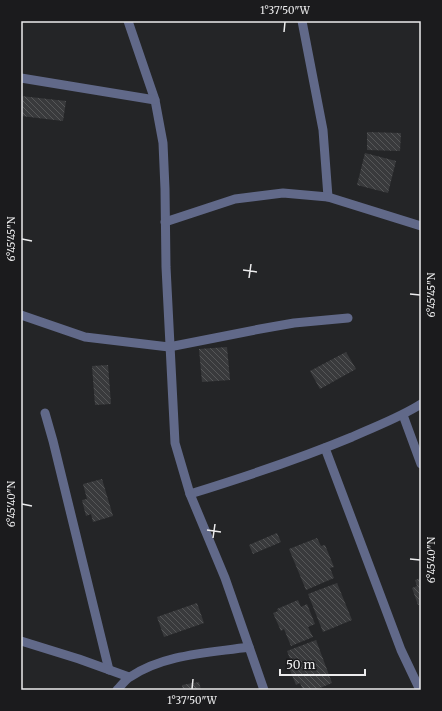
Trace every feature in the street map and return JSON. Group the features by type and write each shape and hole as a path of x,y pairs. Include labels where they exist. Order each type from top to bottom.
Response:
{"street":[{"path":"128,21 155,100 163,143 169,347 175,443 190,494 225,578 264,690"},
{"path":"302,21 323,130 328,197"},
{"path":"21,78 155,100"},
{"path":"165,222 235,199 283,193 328,197 421,226"},
{"path":"21,315 85,337 169,347 260,328 348,318"},
{"path":"190,494 253,474 325,448 403,415 421,404"},
{"path":"45,413 109,670"},
{"path":"403,415 421,464"},
{"path":"325,448 401,650 420,690"},
{"path":"21,641 129,677"},
{"path":"117,690 129,677 150,667 175,658 249,647"}],"building":[{"path":"21,96 66,101 63,121 21,116"},
{"path":"367,132 401,133 400,151 367,150"},
{"path":"365,153 396,161 388,193 357,185"},
{"path":"227,347 230,380 202,382 199,349"},
{"path":"346,352 356,369 320,389 310,371"},
{"path":"108,365 111,404 95,405 92,366"},
{"path":"102,479 113,516 93,522 91,514 86,516 82,500 87,499 83,484"},
{"path":"277,533 281,542 253,554 249,545"},
{"path":"317,538 321,546 325,545 334,567 330,568 334,578 306,590 289,549"},
{"path":"421,578 421,604 418,605 412,588 417,586 415,580"},
{"path":"337,583 352,620 323,632 308,594"},
{"path":"298,600 301,607 307,604 315,624 308,627 313,637 291,646 284,629 281,631 273,613 278,611 277,609"},
{"path":"197,603 204,623 164,637 157,617"},
{"path":"316,640 332,683 315,690 303,690 300,683 296,685 288,665 292,664 287,651"},
{"path":"199,682 201,690 183,690 182,685"}]}
